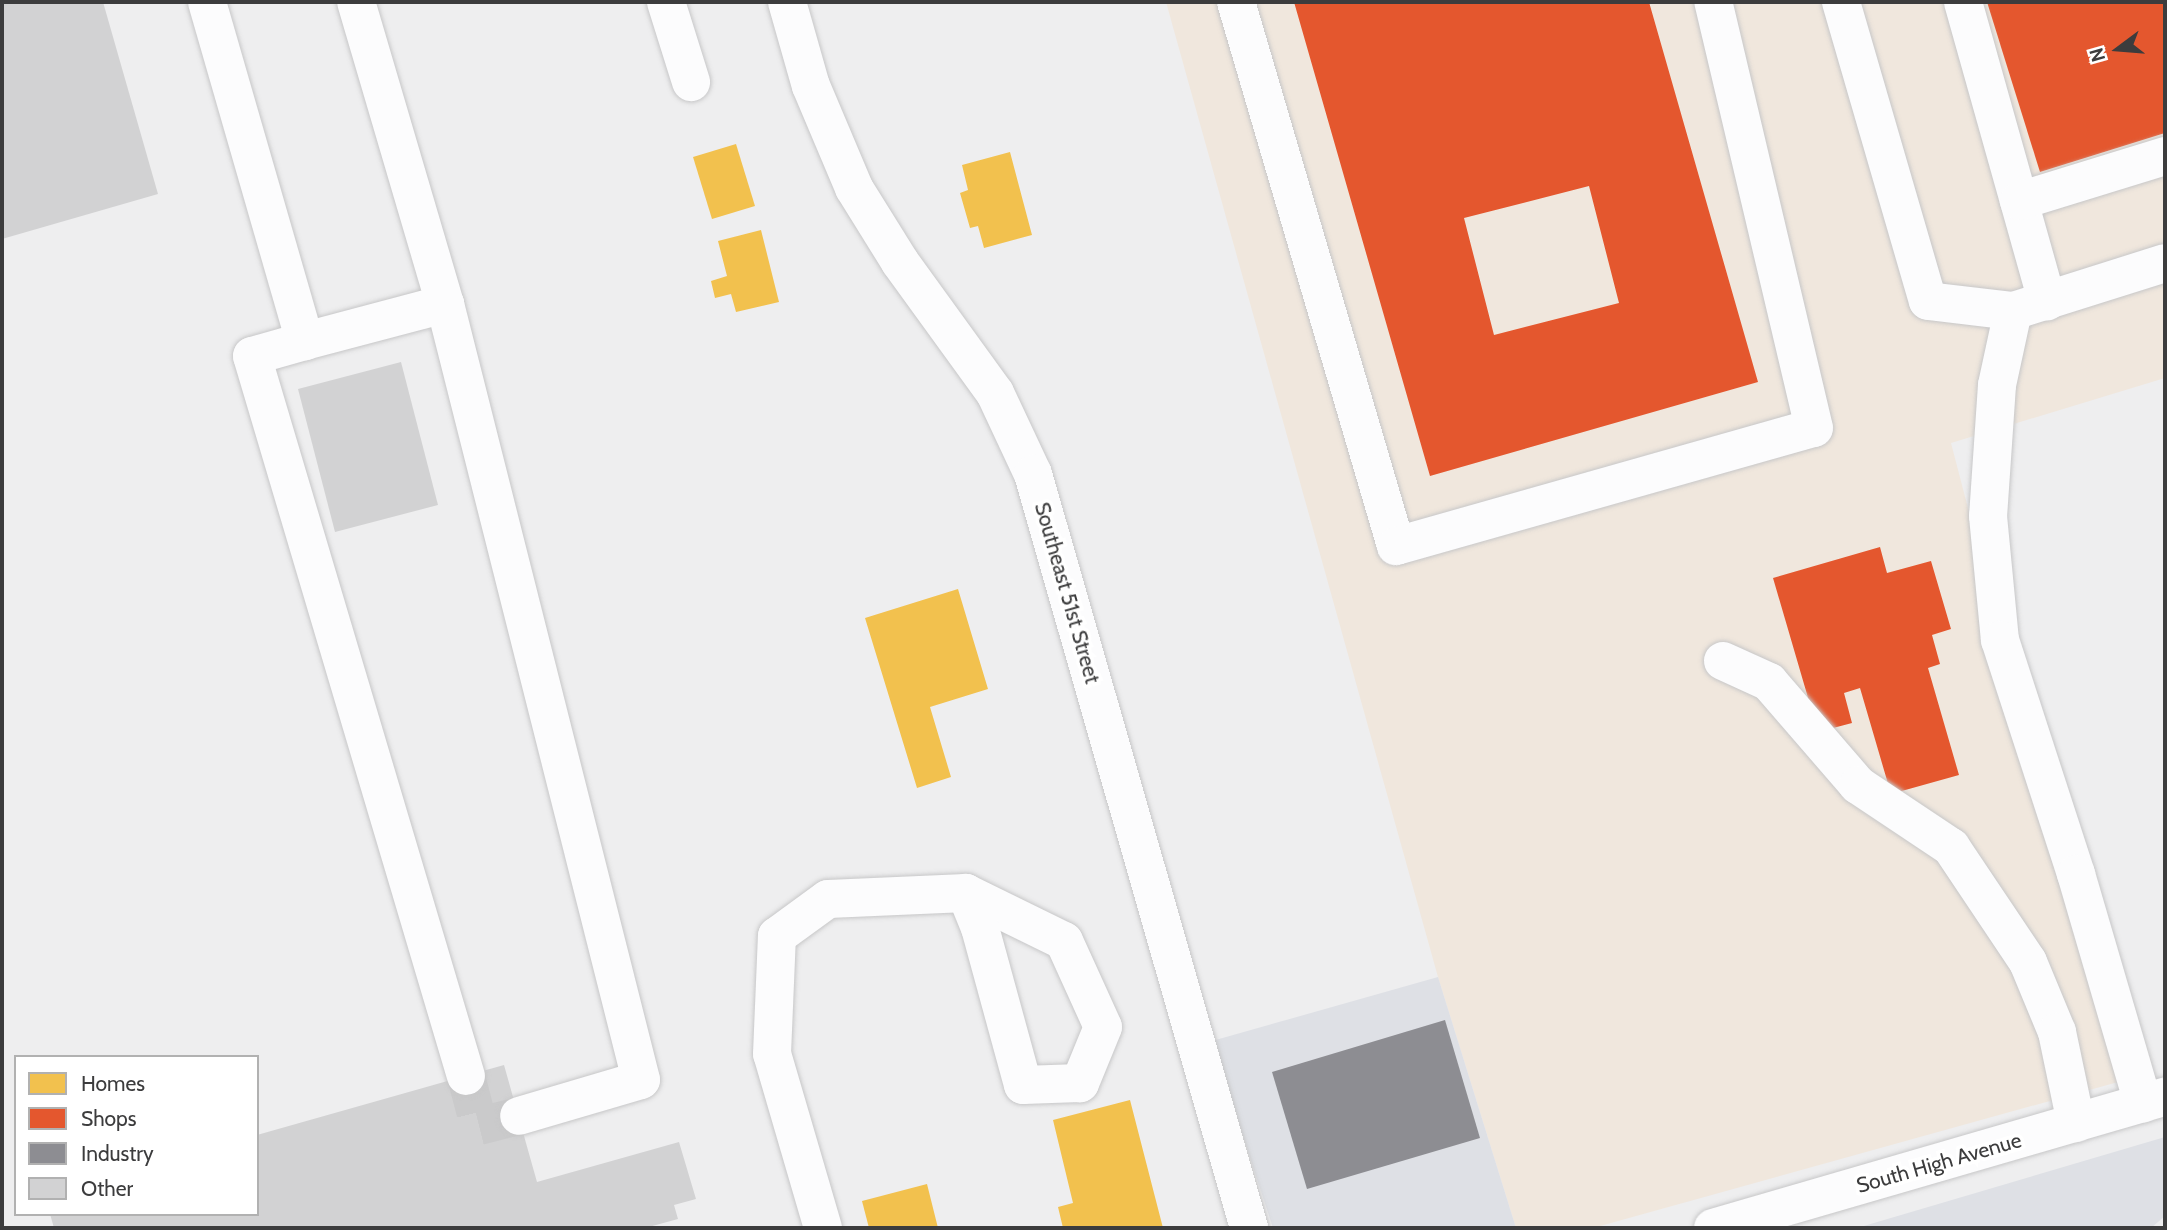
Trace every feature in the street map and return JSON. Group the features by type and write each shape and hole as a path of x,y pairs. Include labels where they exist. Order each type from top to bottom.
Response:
{"street":[{"path":"207,2 305,341"},
{"path":"356,2 445,303 641,1080 519,1116"},
{"path":"666,2 691,82"},
{"name":"Southeast 51st Street","path":"787,2 811,86 854,188 900,262 995,393 1033,474 1249,1228"},
{"path":"1236,2 1396,546 1814,428 1713,2"},
{"path":"1841,2 1928,301 2030,306 2165,263"},
{"path":"1964,2 2019,201 2030,306 1997,385 1988,516 2000,640 2076,874 2154,1100"},
{"path":"2019,201 2165,156"},
{"path":"445,303 252,356 466,1076"},
{"path":"1723,661 1769,682 1858,785 1951,846 2028,962 2057,1032 2076,1123"},
{"path":"823,1228 772,1054 777,936 828,899 966,893 1064,941 1103,1027 1080,1083 1023,1085 980,928 966,893"},
{"name":"South High Avenue","path":"1713,1228 2154,1100"}],"shaded area":[{"path":"1166,2 2165,2 2165,378 1951,443 2118,1082 1593,1228 1516,1228 1438,977"},
{"path":"1438,977 1516,1228 1273,1228 1212,1041"},
{"path":"2165,1137 2165,1216 2151,1228 1857,1228"}],"building: Homes":[{"path":"736,144 755,206 712,219 693,157"},
{"path":"1010,152 1032,235 984,248 978,226 970,228 960,193 968,190 962,165"},
{"path":"761,230 779,302 736,312 731,294 715,298 711,281 727,276 718,241"},
{"path":"958,589 988,689 930,707 951,777 917,788 865,618"},
{"path":"1130,1100 1163,1228 1063,1228 1058,1207 1073,1203 1053,1120"},
{"path":"927,1184 938,1228 869,1228 862,1201"}],"building: Shops":[{"path":"1294,2 1649,2 1758,382 1430,476","holes":["1589,186 1619,303 1494,335 1464,218"]},
{"path":"1987,2 2165,2 2165,133 2040,172"},
{"path":"1880,547 1887,573 1931,561 1951,629 1932,635 1940,664 1928,668 1959,775 1891,794 1860,688 1844,693 1852,723 1818,732 1773,578"}],"building: Industry":[{"path":"1445,1020 1480,1138 1307,1189 1272,1072"}],"building: Other":[{"path":"2,2 103,2 158,194 2,239"},
{"path":"401,362 438,505 335,532 298,389"},
{"path":"504,1065 537,1182 679,1142 696,1199 674,1205 678,1219 645,1228 54,1228 51,1216 259,1216 259,1134"}],"tunnel":[{"path":"466,1076 479,1126 519,1116"}]}
